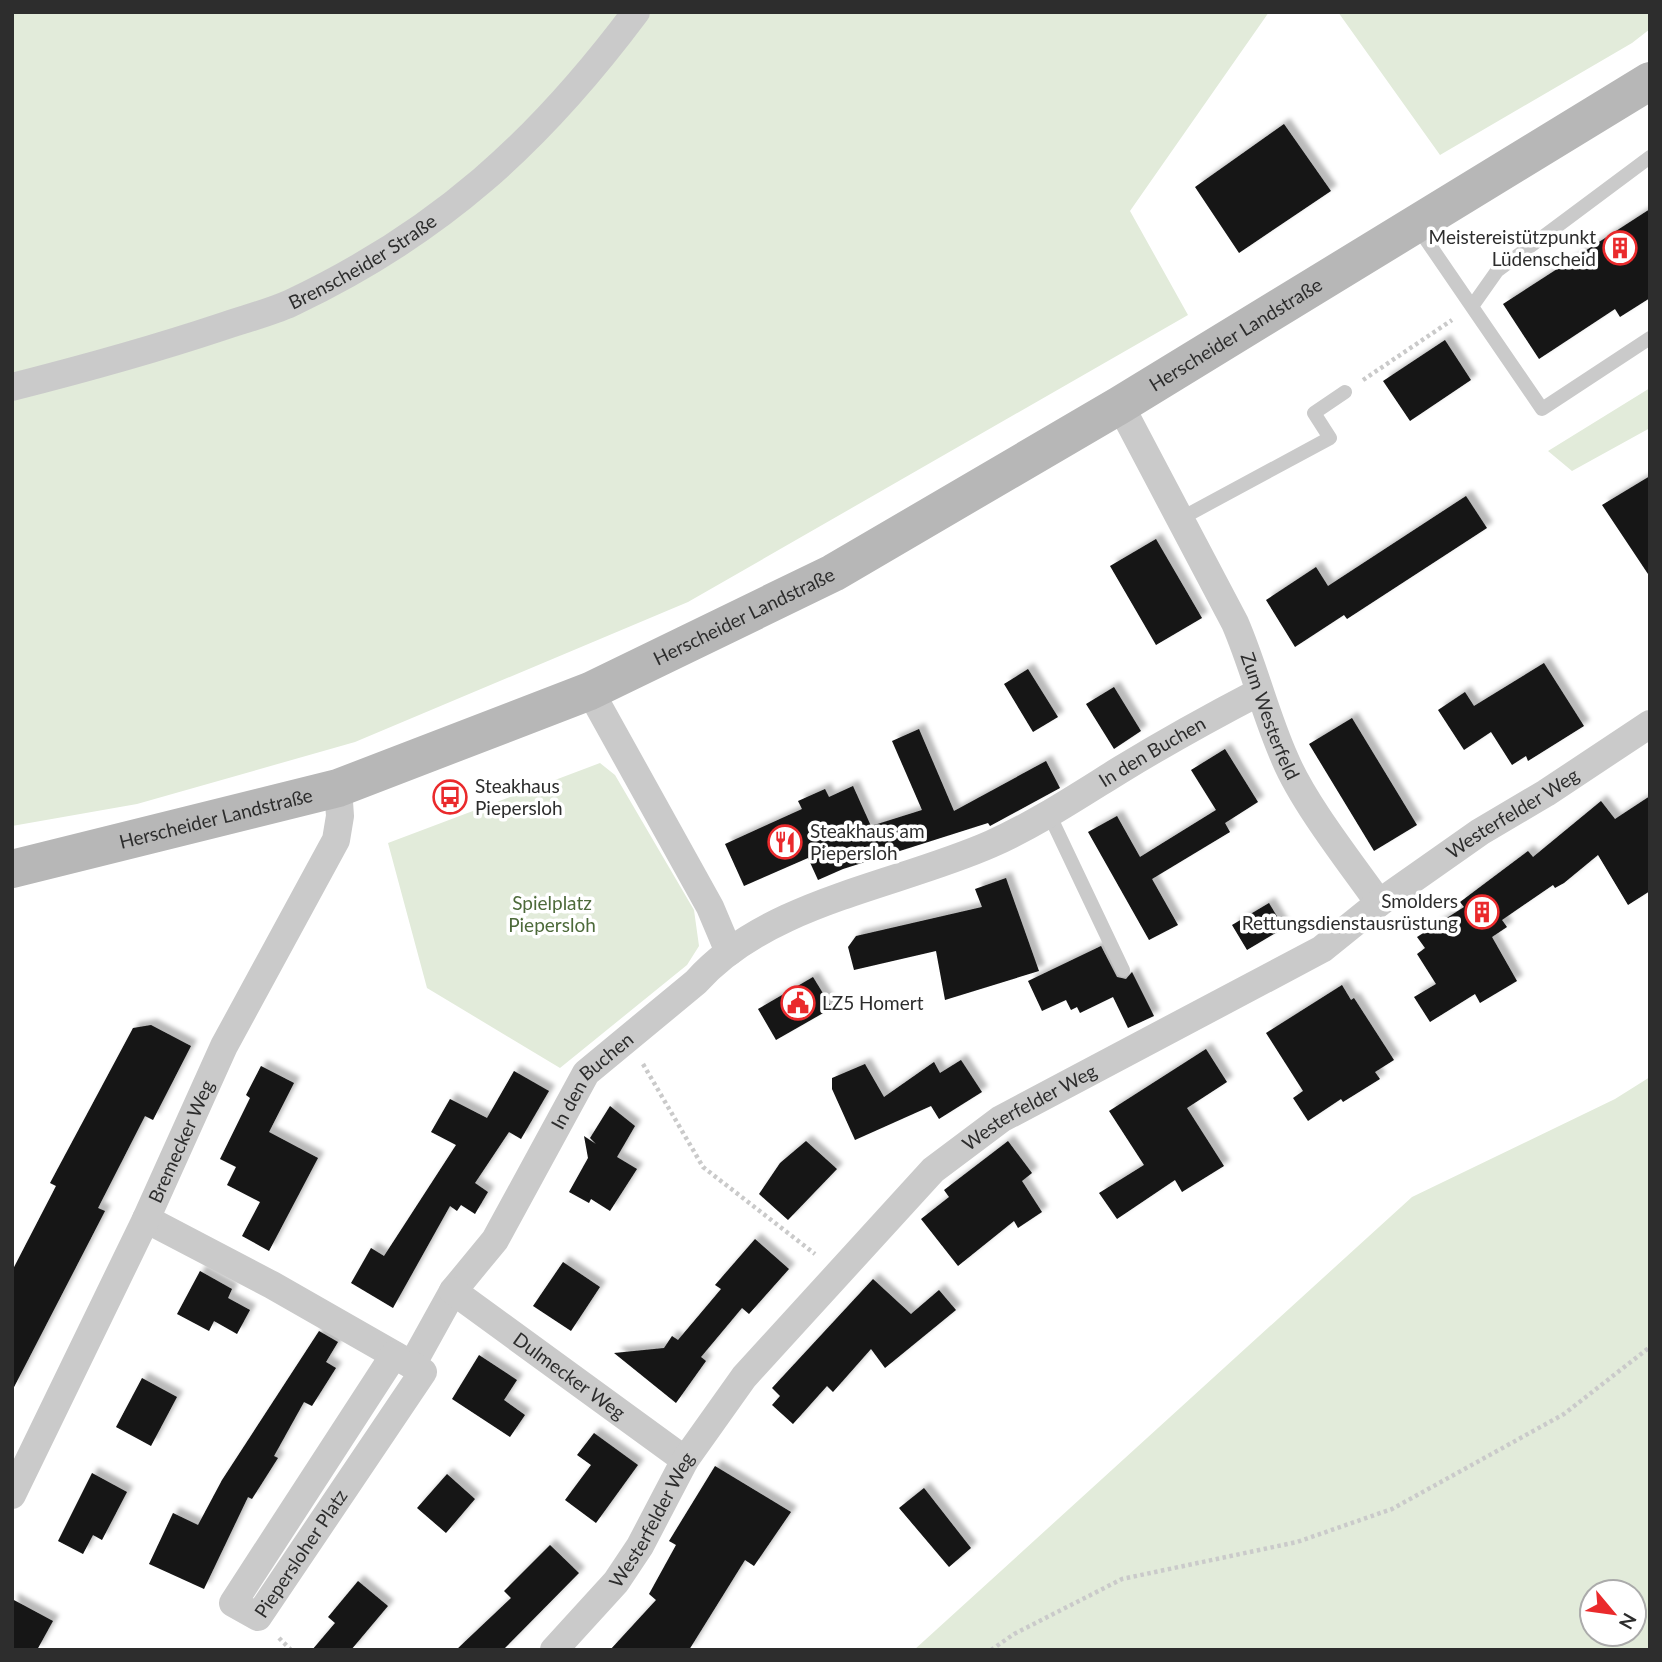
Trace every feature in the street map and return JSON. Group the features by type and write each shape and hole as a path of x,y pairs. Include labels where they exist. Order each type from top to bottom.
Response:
{"main road":[{"name":"Herscheider Landstraße","path":"12,869 338,788 590,691 833,572 1120,405 1650,81"}],"street":[{"name":"Brenscheider Straße","path":"12,387 132,356 290,303 396,244 497,170 549,120 636,12"},
{"name":"Zum Westerfeld","path":"1120,405 1178,520 1235,623 1286,761 1379,903"},
{"path":"590,691 710,907 729,952"},
{"name":"In den Buchen","path":"495,1240 586,1073 729,952 757,933 847,894 906,877 981,848 1049,814 1193,726 1259,692"},
{"name":"Westerfelder Weg","path":"554,1650 616,1583 640,1546 685,1460 744,1377 837,1272 933,1170 972,1138 1045,1094 1322,949 1379,903 1480,832 1546,793 1650,724"},
{"name":"Bremecker Weg","path":"12,1495 146,1219 224,1046 336,840 340,816 338,788"},
{"path":"146,1219 403,1360"},
{"name":"Piepersloher Platz","path":"403,1360 423,1372 258,1618 233,1604 403,1360 453,1291 495,1240"},
{"name":"Dulmecker Weg","path":"453,1291 685,1460"}],"lane":[{"path":"1474,305 1497,271 1650,157"},
{"path":"1415,223 1474,305 1542,409 1650,338"},
{"path":"1178,520 1330,438 1314,413 1345,392"},
{"path":"1049,814 1123,970"}],"path":[{"path":"1345,392 1474,305"},
{"path":"628,1037 703,1167 837,1272"},
{"path":"991,1650 1014,1634 1122,1579 1297,1542 1391,1509 1564,1414 1650,1347"}],"green space":[{"path":"12,12 1269,12 1130,211 1188,315 688,602 355,742 137,804 12,826"},
{"path":"1338,12 1650,12 1650,29 1632,43 1440,155"},
{"path":"1650,388 1650,428 1572,471 1548,451"},
{"name":"Spielplatz Piepersloh","path":"600,763 615,775 694,910 699,946 687,965 560,1068 427,988 388,843"},
{"path":"1650,1077 1650,1650 914,1650 1412,1197 1615,1099"}],"building":[{"path":"1284,124 1331,191 1239,253 1195,187"},
{"name":"Meistereistützpunkt Lüdenscheid","path":"1650,209 1650,298 1620,317 1615,309 1539,359 1503,304"},
{"path":"1445,340 1471,380 1410,421 1383,381"},
{"path":"1650,476 1650,577 1602,505"},
{"path":"1466,496 1487,528 1347,619 1344,615 1295,647 1266,600 1316,567 1328,586"},
{"path":"1156,539 1202,618 1156,645 1110,566"},
{"path":"1544,663 1584,726 1528,761 1526,756 1512,765 1491,732 1464,750 1438,710 1465,692 1474,706"},
{"path":"1028,669 1058,717 1033,732 1004,684"},
{"path":"1114,687 1141,731 1114,749 1086,704"},
{"path":"1352,718 1417,825 1374,851 1309,744"},
{"path":"919,729 954,811 1046,761 1060,788 990,826 988,823 843,869 818,880 808,858 744,886 725,844 802,809 798,801 825,789 829,797 853,786 871,826 922,810 892,741"},
{"path":"1225,749 1258,802 1225,823 1230,832 1152,879 1178,925 1149,940 1088,832 1117,816 1140,857 1216,810 1191,770"},
{"path":"1650,796 1650,891 1628,905 1598,855 1564,883 1555,888 1553,885 1502,920 1507,927 1492,937 1517,981 1480,1003 1475,994 1430,1022 1414,997 1436,984 1417,954 1425,948 1417,937 1464,907 1460,902 1528,851 1533,857 1601,801 1615,819"},
{"path":"1006,878 1039,971 945,1000 936,951 854,970 848,947 856,936 982,907 975,889"},
{"path":"1269,903 1284,928 1247,950 1232,925"},
{"path":"1101,946 1117,977 1126,979 1132,972 1154,1016 1128,1028 1113,997 1080,1013 1077,1007 1071,1010 1066,1000 1042,1011 1028,981"},
{"name":"LZ5 Homert","path":"813,977 832,1008 776,1040 758,1009"},
{"path":"1342,985 1351,1000 1354,998 1394,1060 1375,1072 1380,1079 1343,1102 1341,1099 1308,1121 1293,1098 1303,1091 1266,1033"},
{"path":"151,1025 191,1046 153,1120 145,1116 98,1208 105,1211 12,1391 12,1271 56,1186 50,1183 133,1028"},
{"path":"1206,1049 1227,1082 1187,1108 1224,1166 1182,1192 1175,1180 1117,1219 1099,1193 1144,1165 1109,1111"},
{"path":"961,1060 982,1092 939,1119 931,1106 855,1140 832,1089 832,1078 865,1064 884,1097 934,1062 940,1073"},
{"path":"261,1066 294,1083 269,1132 318,1158 269,1251 242,1236 260,1202 227,1185 236,1167 220,1159 250,1098 246,1095"},
{"path":"514,1071 549,1091 521,1139 509,1132 475,1183 488,1192 475,1214 461,1205 457,1211 450,1206 393,1308 351,1283 371,1248 384,1256 456,1145 431,1132 450,1099 487,1118"},
{"path":"610,1106 635,1126 617,1157 637,1169 610,1211 591,1199 589,1203 569,1192 588,1158 584,1136 596,1144 590,1138"},
{"path":"806,1141 837,1169 788,1220 759,1194 780,1163"},
{"path":"1008,1141 1032,1173 1022,1181 1042,1212 1018,1228 1014,1221 958,1266 921,1219 949,1197 944,1190"},
{"path":"755,1239 789,1269 749,1314 742,1308 701,1357 706,1361 676,1403 614,1353 664,1348 672,1336 678,1340 721,1289 715,1285"},
{"path":"563,1262 600,1287 571,1331 533,1306"},
{"path":"200,1271 232,1289 228,1298 250,1310 237,1334 214,1321 209,1331 177,1314"},
{"path":"873,1279 911,1314 939,1290 956,1310 885,1368 871,1349 833,1392 827,1386 793,1424 772,1405 780,1396 772,1388"},
{"path":"319,1331 338,1342 326,1362 336,1368 312,1406 304,1402 274,1456 278,1458 252,1499 248,1497 204,1589 149,1564 173,1513 198,1525 222,1480"},
{"path":"479,1355 517,1380 504,1400 525,1415 510,1437 452,1399"},
{"path":"142,1378 177,1397 151,1446 116,1427"},
{"path":"594,1433 638,1465 596,1523 565,1500 591,1465 577,1455"},
{"path":"715,1466 791,1512 754,1566 745,1560 689,1650 610,1650 656,1600 649,1594 676,1545 669,1541"},
{"path":"92,1473 127,1492 102,1540 93,1535 83,1554 58,1541"},
{"path":"447,1474 475,1499 446,1533 417,1508"},
{"path":"924,1488 971,1548 949,1567 899,1508"},
{"path":"550,1545 579,1573 503,1650 456,1650 511,1598 504,1591"},
{"path":"358,1581 388,1606 351,1650 312,1650 335,1623 328,1617"},
{"path":"12,1599 53,1621 37,1650 12,1650"}],"place":[{"name":"Meistereistützpunkt Lüdenscheid","path":"1620,248"},
{"name":"Steakhaus Piepersloh","path":"450,797"},
{"name":"Steakhaus am Piepersloh","path":"785,842"},
{"name":"Smolders Rettungsdienstausrüstung","path":"1482,912"},
{"name":"LZ5 Homert","path":"798,1003"}]}
